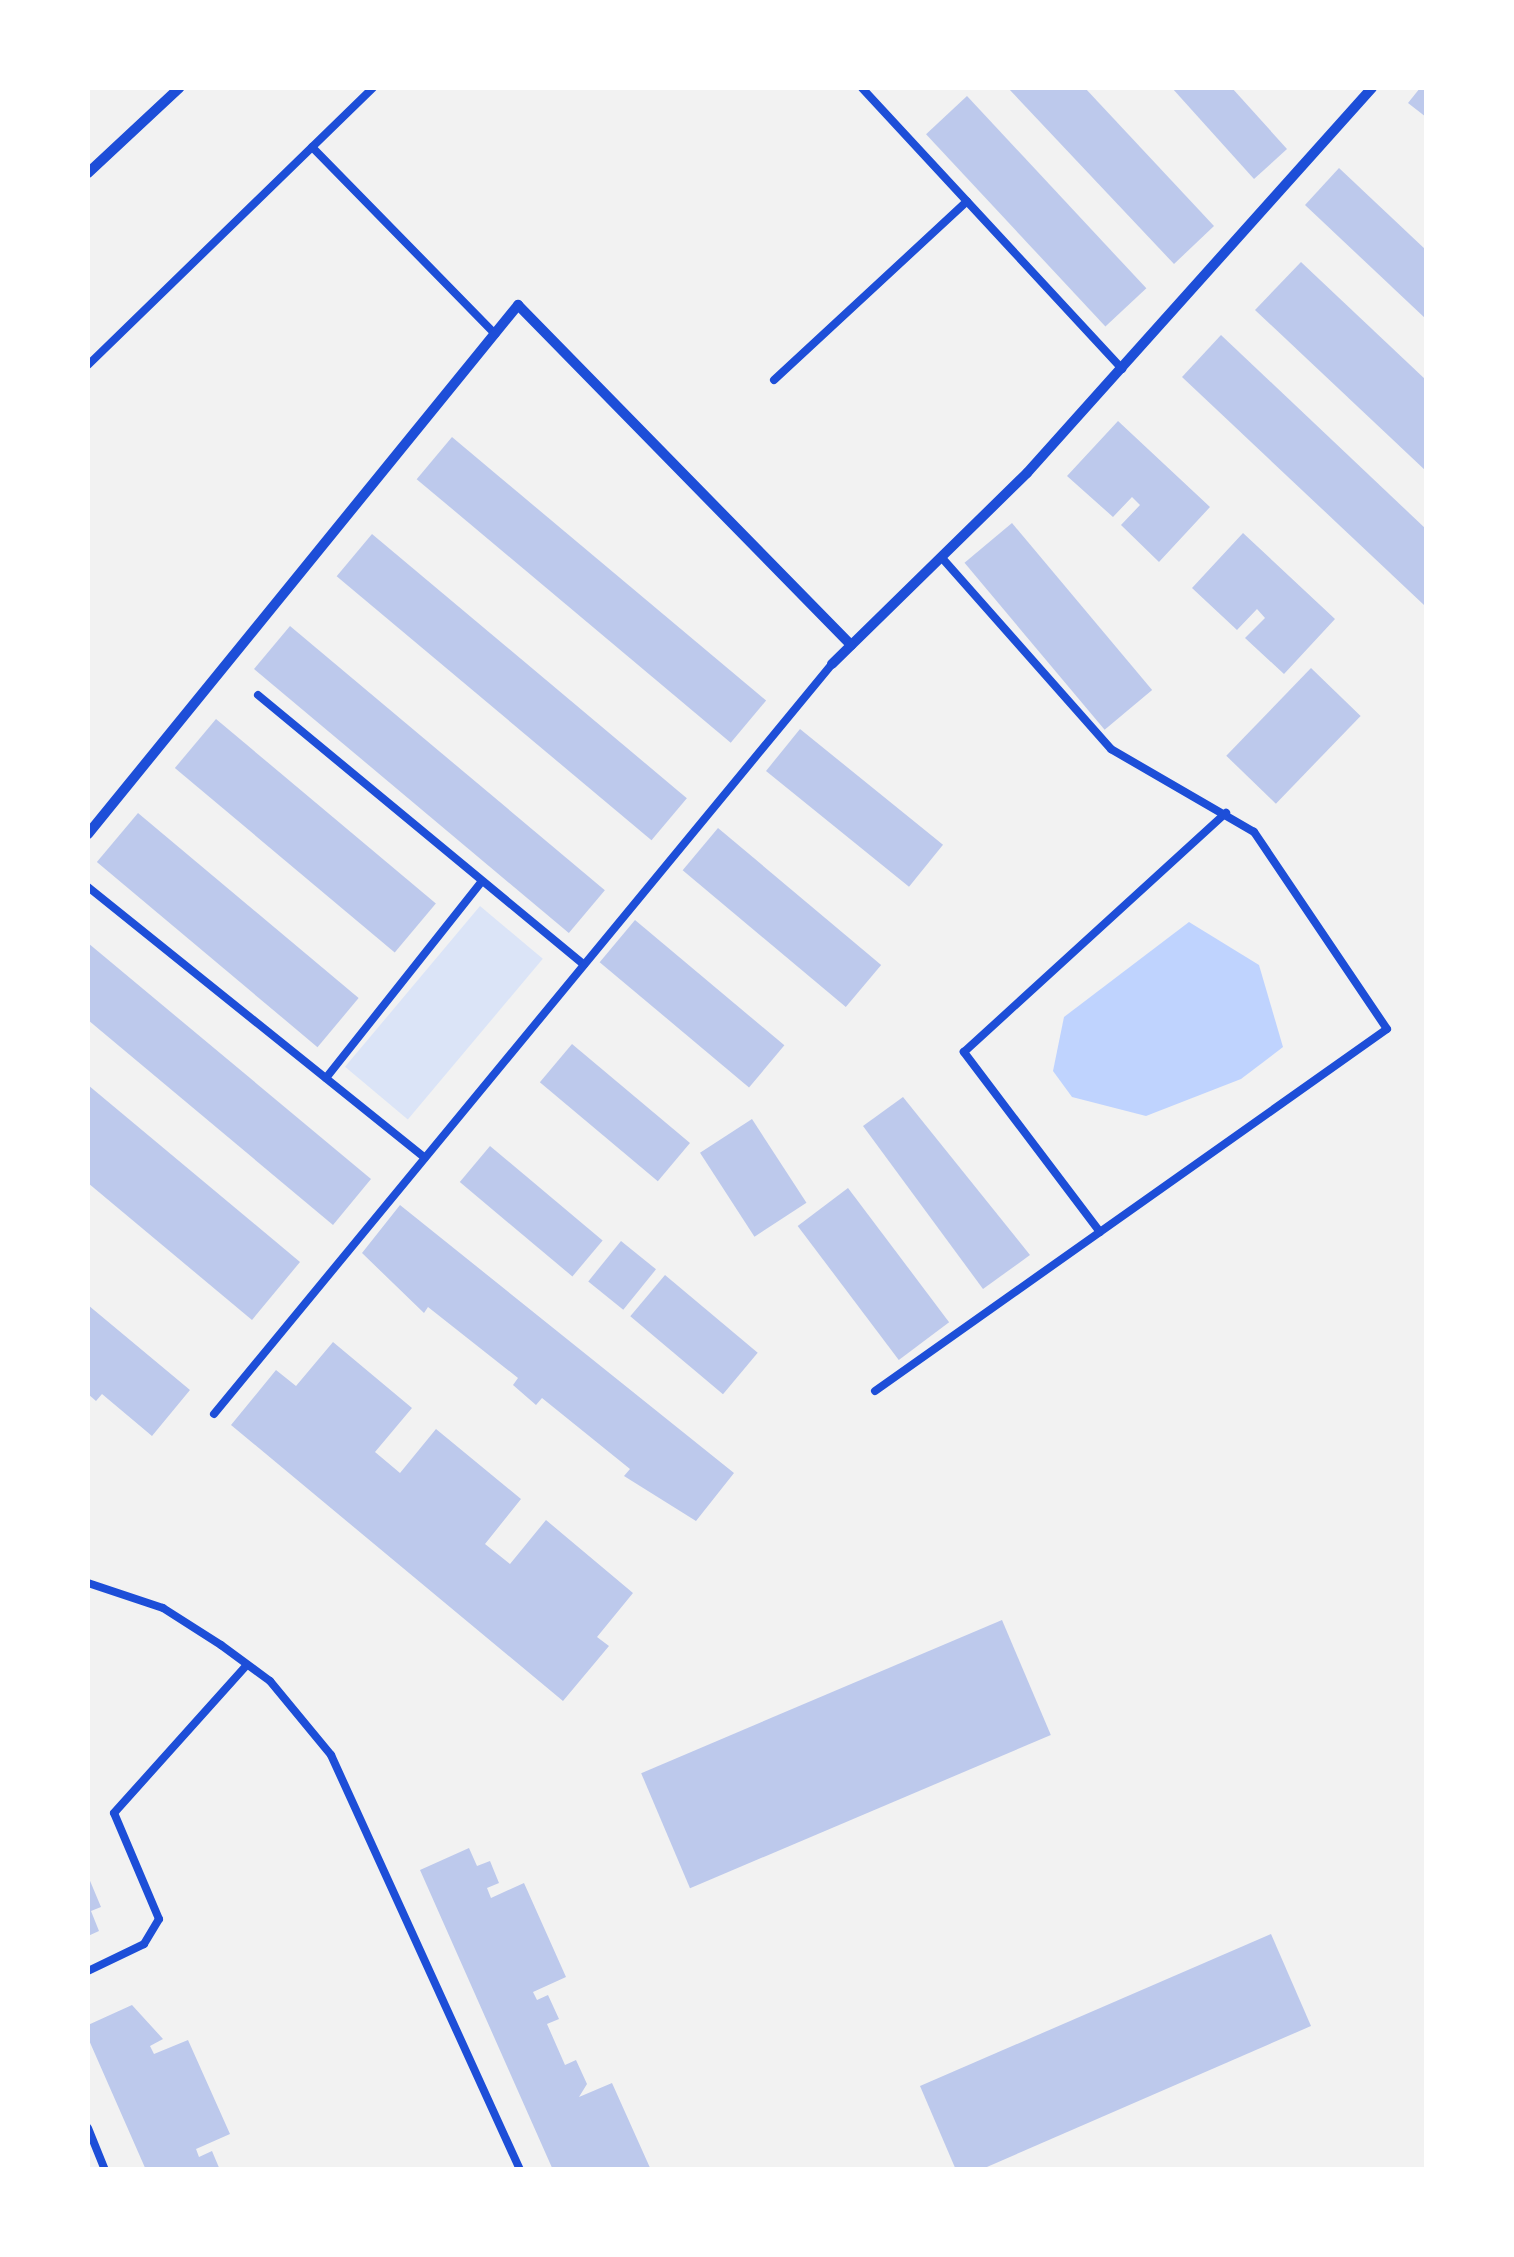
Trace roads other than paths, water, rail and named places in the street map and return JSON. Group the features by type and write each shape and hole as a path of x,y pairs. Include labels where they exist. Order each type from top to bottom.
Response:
{"street":[{"path":"88,173 179,88"},
{"path":"832,664 1122,369 1372,88"},
{"path":"88,834 518,305 851,645"}],"lane":[{"path":"88,366 373,88"},
{"path":"862,88 1122,369"},
{"path":"312,147 495,334"},
{"path":"774,380 968,201"},
{"path":"875,1390 1386,1028 1254,832 1111,750 941,557"},
{"path":"214,1414 832,664"},
{"path":"258,695 584,965"},
{"path":"1100,1232 964,1052 1226,813"},
{"path":"326,1078 482,881"},
{"path":"88,887 425,1158"},
{"path":"88,1582 163,1608 247,1665 331,1756 520,2170"},
{"path":"88,1972 144,1944 159,1919 114,1812 247,1665"},
{"path":"88,2128 105,2170"}],"water":[{"path":"1189,922 1259,965 1283,1047 1241,1079 1146,1116 1072,1097 1053,1071 1064,1017"}]}
